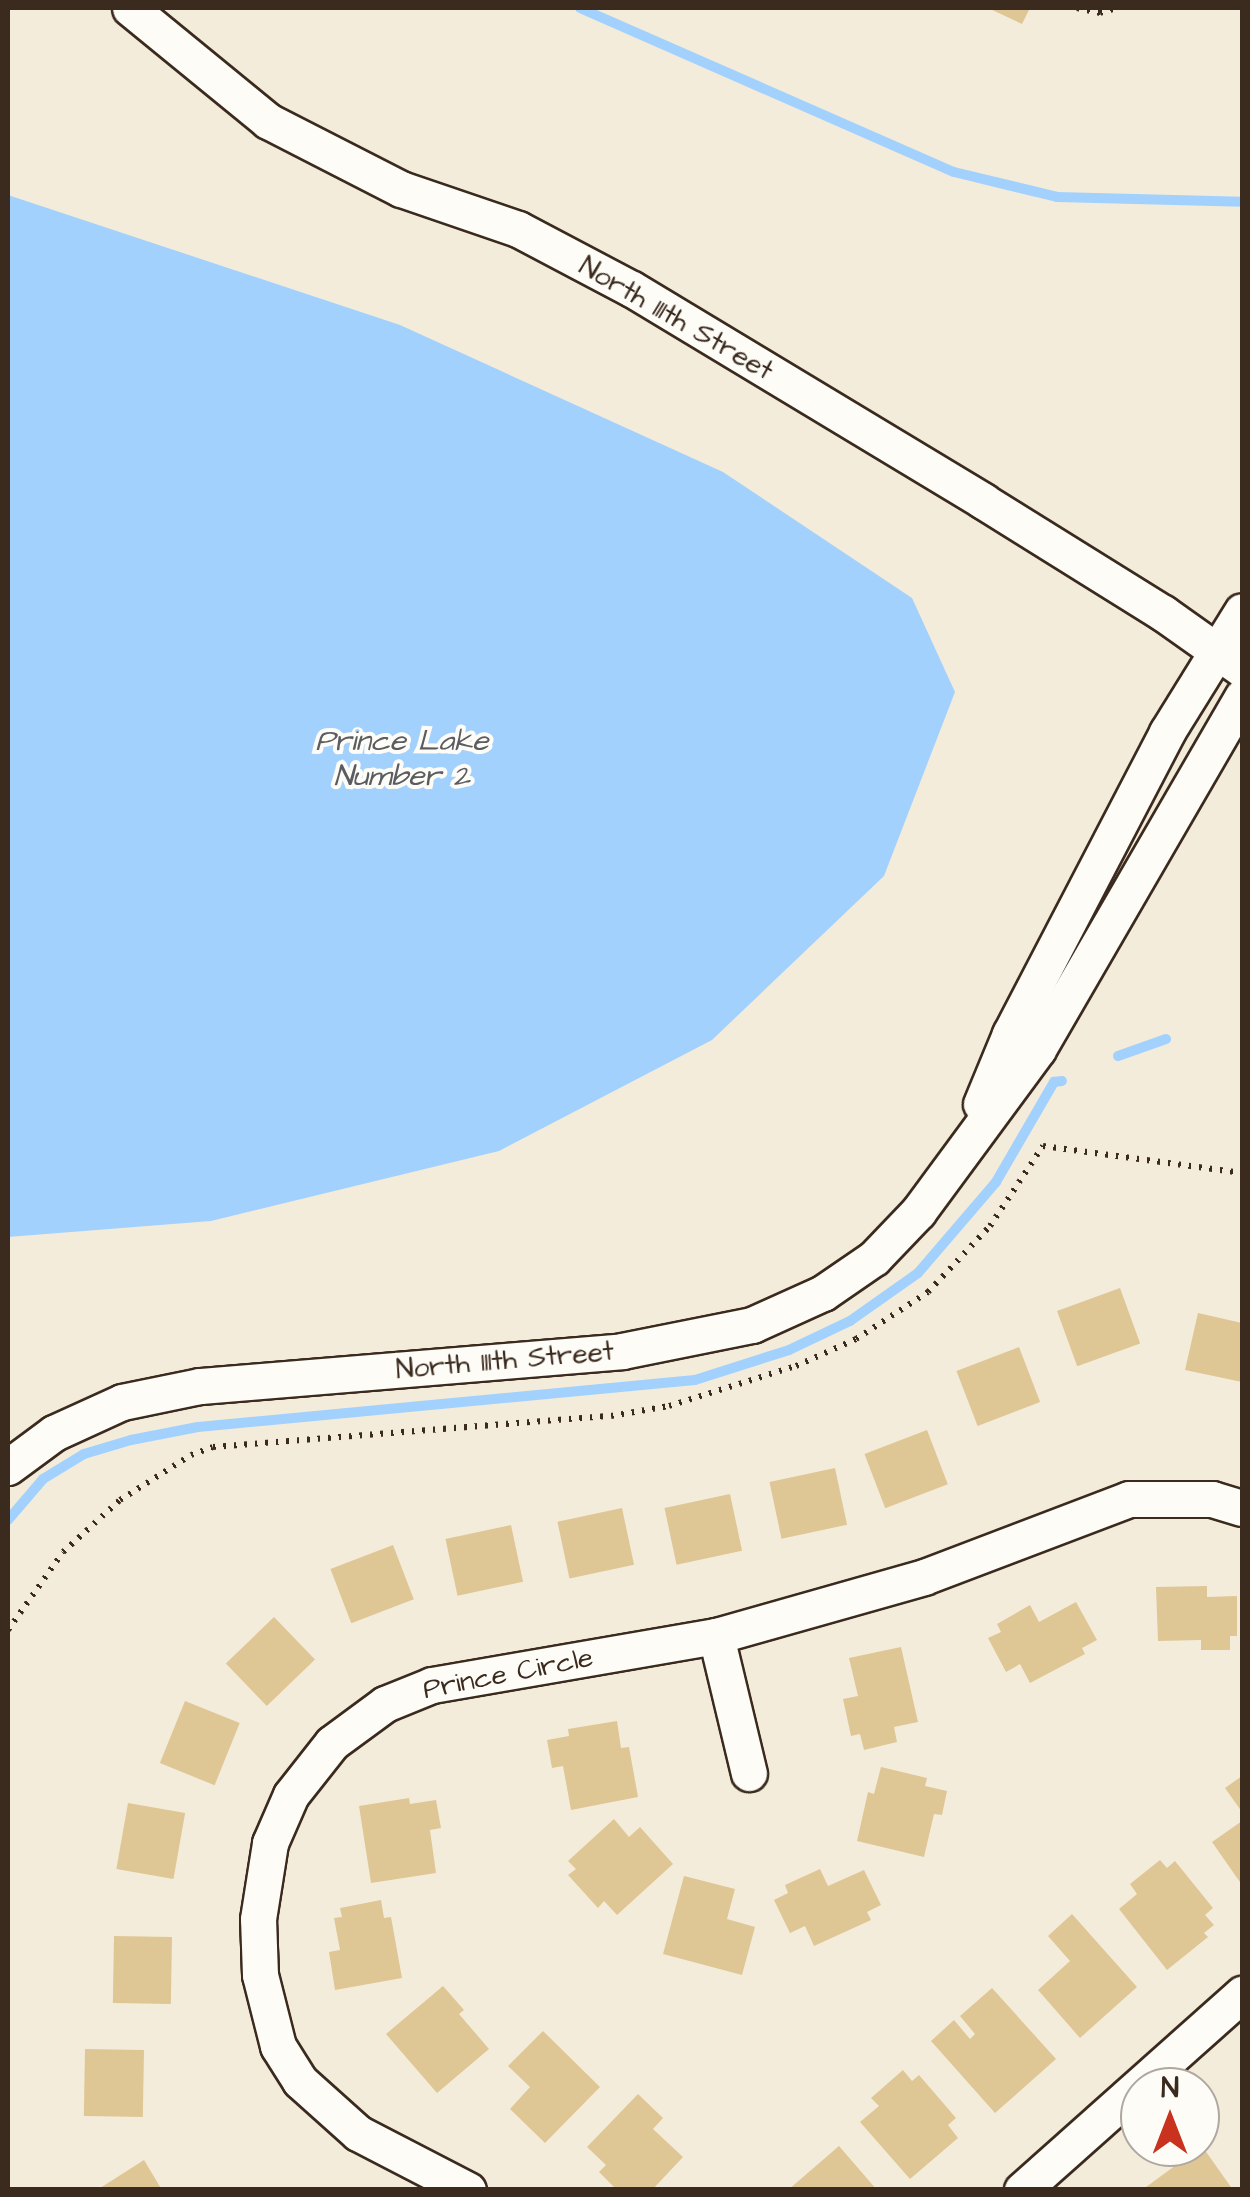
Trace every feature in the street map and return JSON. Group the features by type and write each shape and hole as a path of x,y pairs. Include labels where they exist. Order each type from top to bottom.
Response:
{"street":[{"name":"North 111th Street","path":"130,8 268,120 401,189 518,229 632,289 983,501 1229,659 1167,732 1010,1034 958,1161"},
{"path":"1229,659 1242,611"},
{"name":"North 111th Street","path":"8,1466 54,1433 122,1402 200,1386 622,1351 752,1324 822,1293 874,1258 918,1212 1038,1049 1242,698"},
{"name":"Prince Circle","path":"468,2190 358,2133 300,2081 278,2046 260,1975 258,1918 270,1844 291,1795 332,1743 385,1704 432,1685 716,1636 924,1577 1129,1499 1212,1499 1242,1508"},
{"path":"716,1636 749,1773"},
{"path":"1022,2190 1242,1994"}],"path":[{"path":"1077,8 1100,13 1116,8"},
{"path":"8,1630 64,1552 120,1500 160,1470 202,1451 611,1416 669,1406 796,1366 856,1340 928,1292 990,1226 1043,1146 1242,1173"}],"water":[{"name":"Prince Lake Number 2","path":"8,195 400,325 723,472 912,598 955,692 884,876 712,1040 499,1151 211,1221 8,1237"}],"building":[{"path":"988,8 1030,8 1022,24"},
{"path":"1120,1288 1140,1343 1077,1366 1057,1311"},
{"path":"1198,1313 1242,1323 1242,1382 1185,1370"},
{"path":"1019,1347 1040,1402 978,1426 956,1371"},
{"path":"927,1430 948,1484 885,1508 864,1454"},
{"path":"835,1468 847,1525 782,1539 769,1482"},
{"path":"730,1494 742,1551 677,1565 664,1508"},
{"path":"622,1508 634,1565 570,1578 557,1522"},
{"path":"511,1525 523,1582 458,1596 445,1539"},
{"path":"393,1545 414,1599 351,1623 330,1569"},
{"path":"1207,1586 1207,1597 1237,1596 1237,1636 1230,1636 1230,1650 1201,1650 1201,1640 1158,1641 1156,1587"},
{"path":"1076,1602 1097,1640 1082,1648 1085,1654 1030,1683 1020,1664 1006,1672 988,1638 1001,1632 997,1624 1030,1605 1039,1622"},
{"path":"274,1617 315,1659 267,1706 226,1664"},
{"path":"901,1647 918,1722 894,1727 897,1742 864,1750 860,1734 851,1736 843,1699 858,1696 849,1658"},
{"path":"185,1701 240,1723 215,1785 160,1763"},
{"path":"617,1721 621,1748 629,1747 638,1797 571,1810 563,1766 552,1768 547,1740 569,1736 568,1729"},
{"path":"881,1767 927,1778 925,1786 947,1791 942,1815 934,1814 924,1857 857,1841 868,1792 874,1794"},
{"path":"1242,1776 1242,1812 1225,1788"},
{"path":"409,1798 410,1804 436,1800 441,1828 430,1830 436,1873 371,1883 359,1806"},
{"path":"128,1803 185,1813 173,1879 116,1869"},
{"path":"614,1819 629,1837 640,1827 673,1864 617,1915 604,1901 598,1908 568,1875 576,1869 568,1861"},
{"path":"1242,1821 1242,1885 1212,1842"},
{"path":"1160,1860 1167,1868 1175,1861 1213,1908 1205,1915 1214,1925 1204,1933 1208,1937 1167,1970 1119,1909 1137,1894 1130,1884"},
{"path":"820,1869 828,1886 864,1870 881,1905 867,1912 871,1920 814,1946 805,1926 790,1933 774,1900 788,1893 785,1885"},
{"path":"684,1876 735,1889 727,1919 755,1927 742,1975 663,1954"},
{"path":"381,1900 384,1918 391,1917 402,1978 335,1990 329,1952 340,1950 334,1918 342,1917 340,1908"},
{"path":"1072,1914 1137,1987 1080,2038 1038,1990 1070,1961 1048,1936"},
{"path":"114,1936 172,1937 171,2004 113,2003"},
{"path":"443,1986 464,2010 459,2014 489,2049 437,2093 386,2034"},
{"path":"992,1988 1056,2059 995,2113 931,2041 954,2020 970,2039 975,2034 960,2016"},
{"path":"543,2031 600,2087 545,2143 510,2109 530,2087 508,2066"},
{"path":"85,2049 144,2050 143,2117 84,2116"},
{"path":"903,2070 912,2081 919,2075 956,2118 948,2125 958,2138 910,2179 860,2122 879,2106 871,2098"},
{"path":"638,2094 663,2118 653,2129 683,2157 652,2190 617,2190 599,2172 606,2165 587,2147"},
{"path":"839,2146 877,2190 788,2190"},
{"path":"144,2160 162,2190 97,2190"},
{"path":"1173,2167 1217,2167 1233,2190 1142,2190"}],"waterway":[{"path":"580,8 954,172 1057,197 1242,202"},
{"path":"1118,1056 1166,1039"},
{"path":"8,1520 43,1479 84,1454 131,1440 198,1427 695,1380 789,1350 850,1321 918,1273 996,1182 1054,1082 1062,1081"}]}
